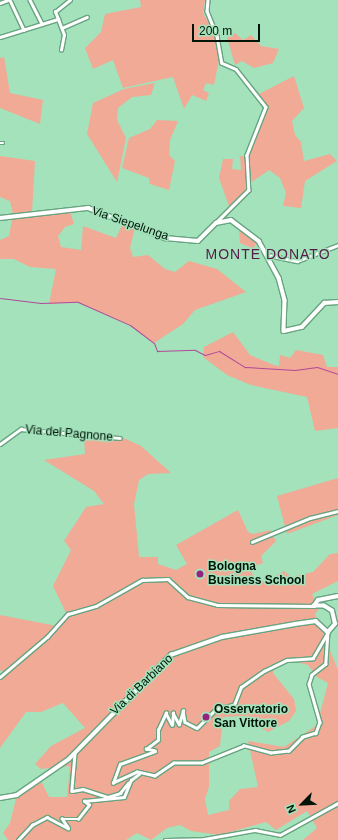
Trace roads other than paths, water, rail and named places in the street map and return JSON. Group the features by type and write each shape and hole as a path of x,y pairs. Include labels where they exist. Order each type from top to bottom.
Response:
{"street":[{"path":"0,3 9,0 24,30"},
{"path":"30,0 42,24"},
{"path":"61,50 64,38 62,28 55,12 70,0"},
{"path":"208,0 207,11 216,33 222,63 236,69 266,107 246,154 249,190 216,223"},
{"path":"62,28 87,17"},
{"path":"0,38 58,20"},
{"name":"Via Siepelunga","path":"0,218 88,208 165,238 198,241 216,223"},
{"path":"216,223 237,221 264,248 284,293 284,331 302,327 324,303 338,302"},
{"path":"268,255 297,261 338,245"},
{"name":"Via del Pagnone","path":"0,444 21,428 120,438"},
{"path":"252,542 310,518 338,511"},
{"path":"0,677 47,637 68,614 96,606 142,580 168,579 188,597 217,605 324,606 332,611 335,624 328,632 313,658 287,660 264,671 242,687 234,705 216,709 197,728 185,722 183,711 179,724 174,713 172,725 166,713 158,730 158,740 146,749 155,751 120,764 113,783 139,774 155,776 174,763 202,763 244,746 281,753 316,733 320,722 309,684 312,675 326,664 328,632"},
{"path":"314,606 318,600 338,596"},
{"name":"Via di Barbiano","path":"0,798 14,796 39,782 75,754 171,655 183,649 226,636 316,621 328,632"},
{"path":"75,754 72,791 83,789 102,796 114,796 139,774"},
{"path":"18,840 45,818 68,828 63,817 71,822 78,819 89,805 84,801 124,797 132,780"},
{"path":"165,840 204,839 255,830 280,835 338,803"}],"waterway":[{"path":"0,298 41,303 78,302 130,325 154,343 157,351 195,350 205,355 219,351 245,367 295,370 317,367 338,374"}],"place":[{"name":"Bologna Business School","path":"200,574"},
{"name":"Osservatorio San Vittore","path":"206,717"}],"district":[{"name":"MONTE DONATO","path":"268,254"}]}
